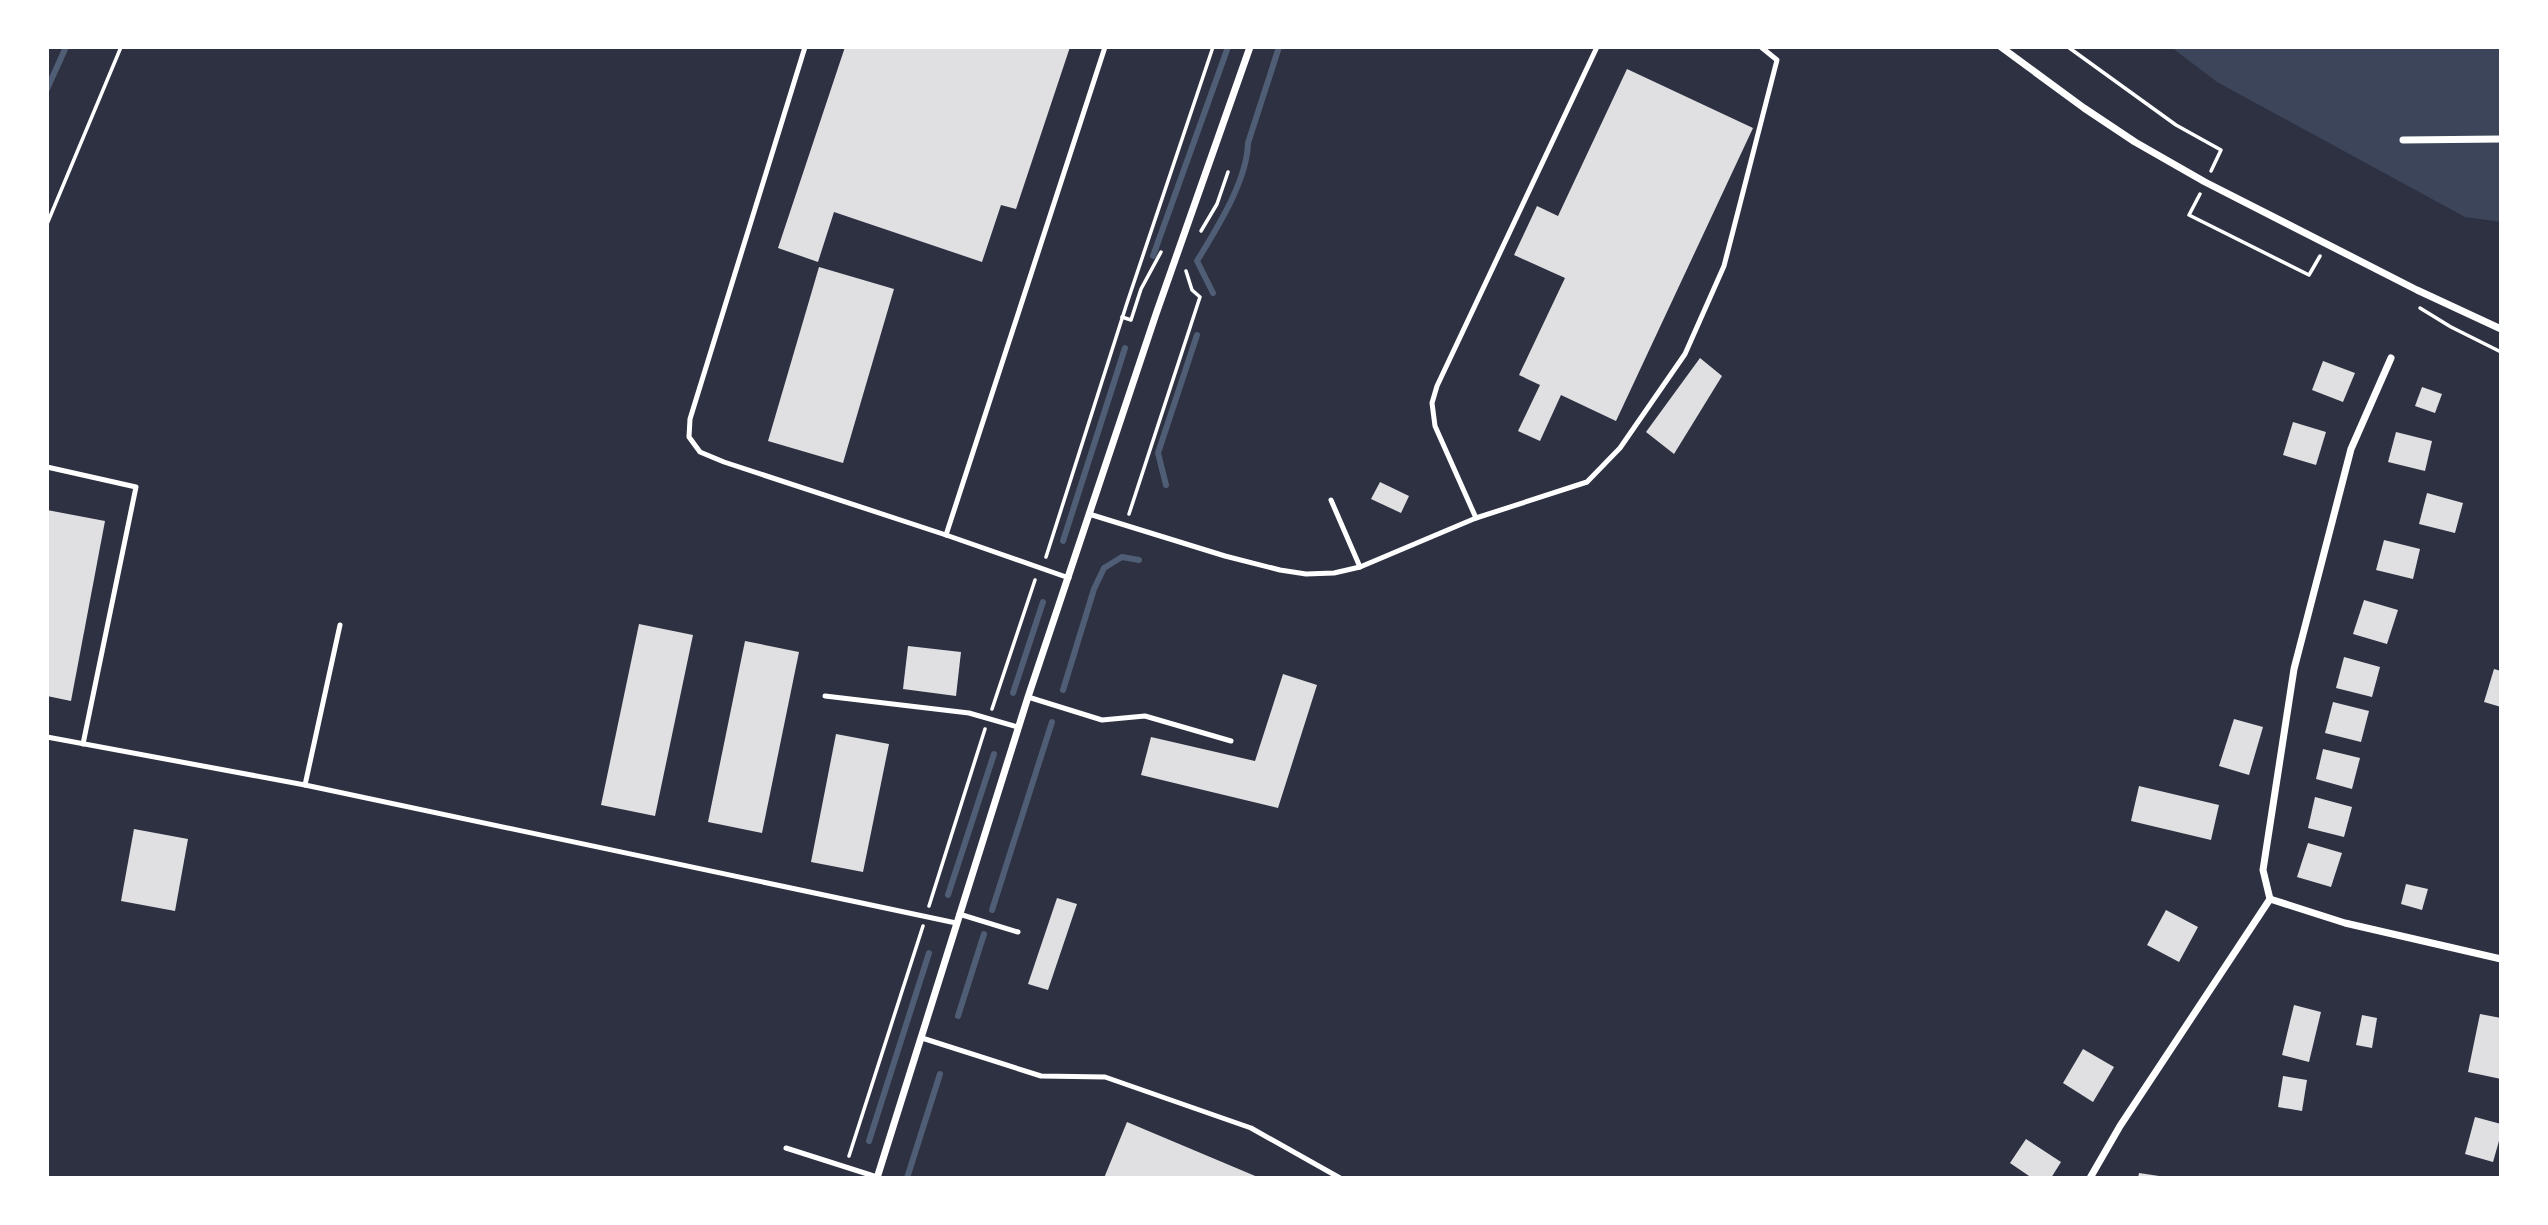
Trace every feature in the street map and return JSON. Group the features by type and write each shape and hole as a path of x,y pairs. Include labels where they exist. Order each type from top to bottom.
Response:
{"street":[{"path":"877,1177 1028,696 1156,314 1250,47"},
{"path":"2001,47 2135,142 2206,183 2417,290 2501,329"},
{"path":"2403,140 2501,139"},
{"path":"2090,1178 2120,1126 2270,899 2263,870 2294,669 2351,449 2391,358"},
{"path":"2270,899 2345,923 2501,959"}],"lane":[{"path":"804,47 690,419 689,438 700,452 724,462 1069,578"},
{"path":"946,535 1105,47"},
{"path":"1476,518 1435,426 1432,403 1437,386 1597,47"},
{"path":"1089,514 1280,570 1306,574 1334,573 1360,567 1476,518 1587,482 1620,448 1685,354 1724,266 1777,60 1761,47"},
{"path":"47,467 136,487 83,744"},
{"path":"1331,500 1360,567"},
{"path":"305,785 340,625"},
{"path":"825,696 969,713 1018,727"},
{"path":"1028,696 1102,720 1145,716 1231,741"},
{"path":"47,737 305,785 957,923"},
{"path":"959,914 1018,932"},
{"path":"922,1038 1041,1076 1105,1077 1251,1128 1340,1178"},
{"path":"786,1148 877,1177"}],"path":[{"path":"47,224 121,47"},
{"path":"846,1167 988,719 1035,580 1042,569 1122,317 1213,47"},
{"path":"2068,47 2176,125 2221,150 2210,173"},
{"path":"1197,238 1217,204 1228,172"},
{"path":"2201,192 2189,215 2309,275 2320,256"},
{"path":"1122,317 1131,320 1139,295 1164,244"},
{"path":"1125,526 1200,297 1186,275 1187,262"},
{"path":"1131,292 1139,295"},
{"path":"2417,306 2501,352"}],"shaded area":[{"path":"2171,47 2501,47 2501,222 2465,217 2217,82"}],"building":[{"path":"845,47 1070,47 1016,209 1001,205 982,262 834,212 818,262 778,248"},
{"path":"1627,69 1753,128 1616,421 1561,395 1540,441 1518,431 1540,385 1519,375 1565,278 1514,255 1537,206 1558,216"},
{"path":"819,267 894,289 843,463 768,441"},
{"path":"1700,358 1722,376 1674,454 1646,432"},
{"path":"2323,361 2355,373 2343,402 2312,390"},
{"path":"2422,387 2442,394 2435,413 2415,406"},
{"path":"2293,422 2326,432 2316,465 2283,455"},
{"path":"2396,432 2432,441 2425,471 2388,462"},
{"path":"1380,482 1409,496 1401,513 1371,499"},
{"path":"2427,493 2463,503 2455,533 2419,524"},
{"path":"47,510 105,521 71,701 47,696"},
{"path":"2384,540 2420,549 2413,579 2376,570"},
{"path":"2364,600 2398,610 2387,644 2353,634"},
{"path":"639,624 693,635 655,816 601,805"},
{"path":"745,641 799,652 762,833 708,822"},
{"path":"908,646 961,652 956,696 903,689"},
{"path":"2344,657 2380,667 2372,697 2336,688"},
{"path":"2494,669 2501,671 2501,707 2484,702"},
{"path":"1283,674 1317,685 1278,808 1141,775 1151,737 1255,761"},
{"path":"2333,702 2369,711 2361,742 2325,733"},
{"path":"2234,719 2263,727 2249,775 2219,766"},
{"path":"836,734 889,744 863,872 811,862"},
{"path":"2323,749 2360,758 2352,789 2316,779"},
{"path":"2139,786 2219,805 2211,840 2131,821"},
{"path":"2315,797 2352,807 2344,837 2308,828"},
{"path":"134,829 188,839 175,911 121,901"},
{"path":"2308,843 2342,853 2331,887 2297,877"},
{"path":"2406,884 2428,889 2422,910 2401,904"},
{"path":"1057,898 1077,904 1048,990 1028,984"},
{"path":"2166,910 2198,927 2179,962 2147,945"},
{"path":"2294,1005 2321,1012 2309,1062 2282,1055"},
{"path":"2480,1014 2501,1018 2501,1079 2468,1072"},
{"path":"2362,1015 2377,1018 2372,1048 2356,1045"},
{"path":"2083,1049 2114,1067 2093,1102 2063,1083"},
{"path":"2283,1076 2307,1080 2302,1111 2278,1107"},
{"path":"2475,1117 2501,1124 2493,1162 2465,1154"},
{"path":"1127,1122 1260,1178 1104,1178"},
{"path":"2026,1139 2061,1162 2051,1178 2032,1178 2010,1163"},
{"path":"2139,1173 2159,1176 2159,1178 2138,1178"}],"waterway":[{"path":"47,89 66,47"},
{"path":"1153,256 1228,47"},
{"path":"1213,293 1197,261 1237,188 1248,143 1279,47"},
{"path":"1166,485 1158,453 1197,335"},
{"path":"1063,541 1125,348"},
{"path":"1063,690 1094,589 1104,568 1122,557 1139,560"},
{"path":"1013,693 1043,602"},
{"path":"992,910 1052,722"},
{"path":"948,895 994,754"},
{"path":"958,1016 984,934"},
{"path":"869,1141 929,953"},
{"path":"907,1178 940,1074"}]}
